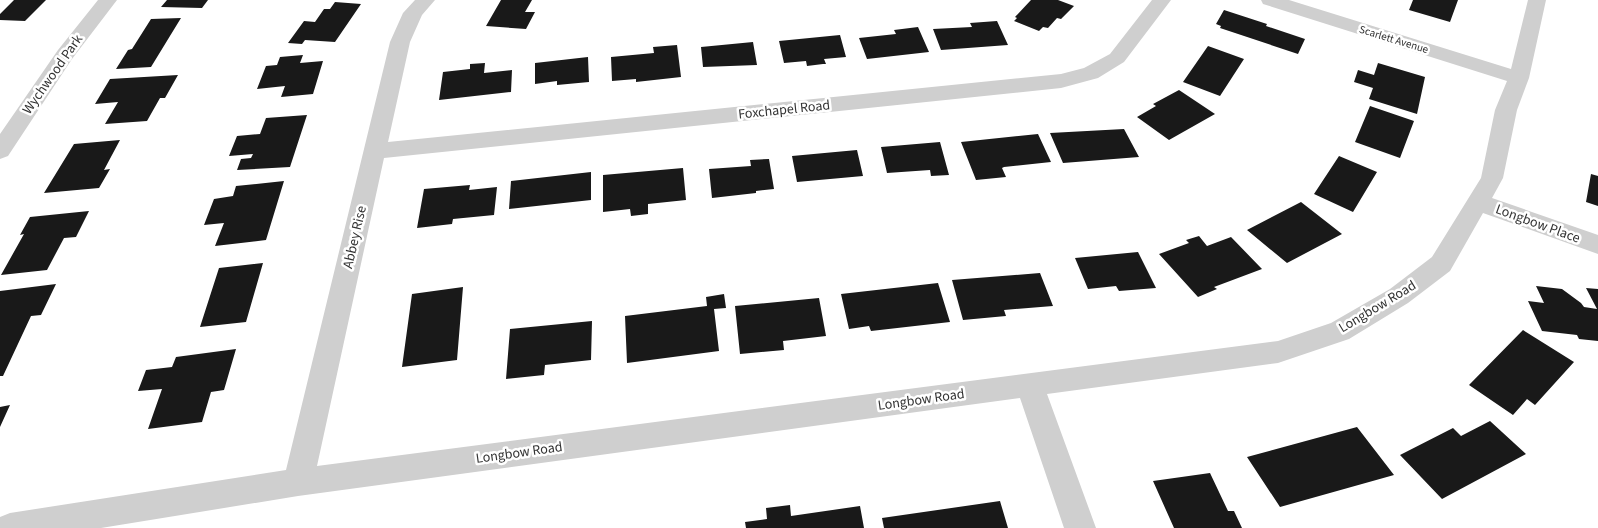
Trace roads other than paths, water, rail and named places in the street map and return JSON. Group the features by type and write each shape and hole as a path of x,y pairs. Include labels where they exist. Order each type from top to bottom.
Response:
{"street":[{"name":"Wychwood Park","path":"0,151 50,76 92,18 108,0"},
{"name":"Abbey Rise","path":"298,482 400,42 413,14 426,0"},
{"name":"Foxchapel Road","path":"374,151 1061,80 1091,73 1117,58 1162,0"},
{"name":"Scarlett Avenue","path":"1270,0 1519,78"},
{"name":"Longbow Road","path":"10,528 298,482 1278,352 1340,331 1399,296 1441,264 1478,202 1492,178 1506,110 1519,78 1537,0"},
{"name":"Longbow Place","path":"1478,202 1598,245"},
{"path":"1030,384 1080,528"}]}
